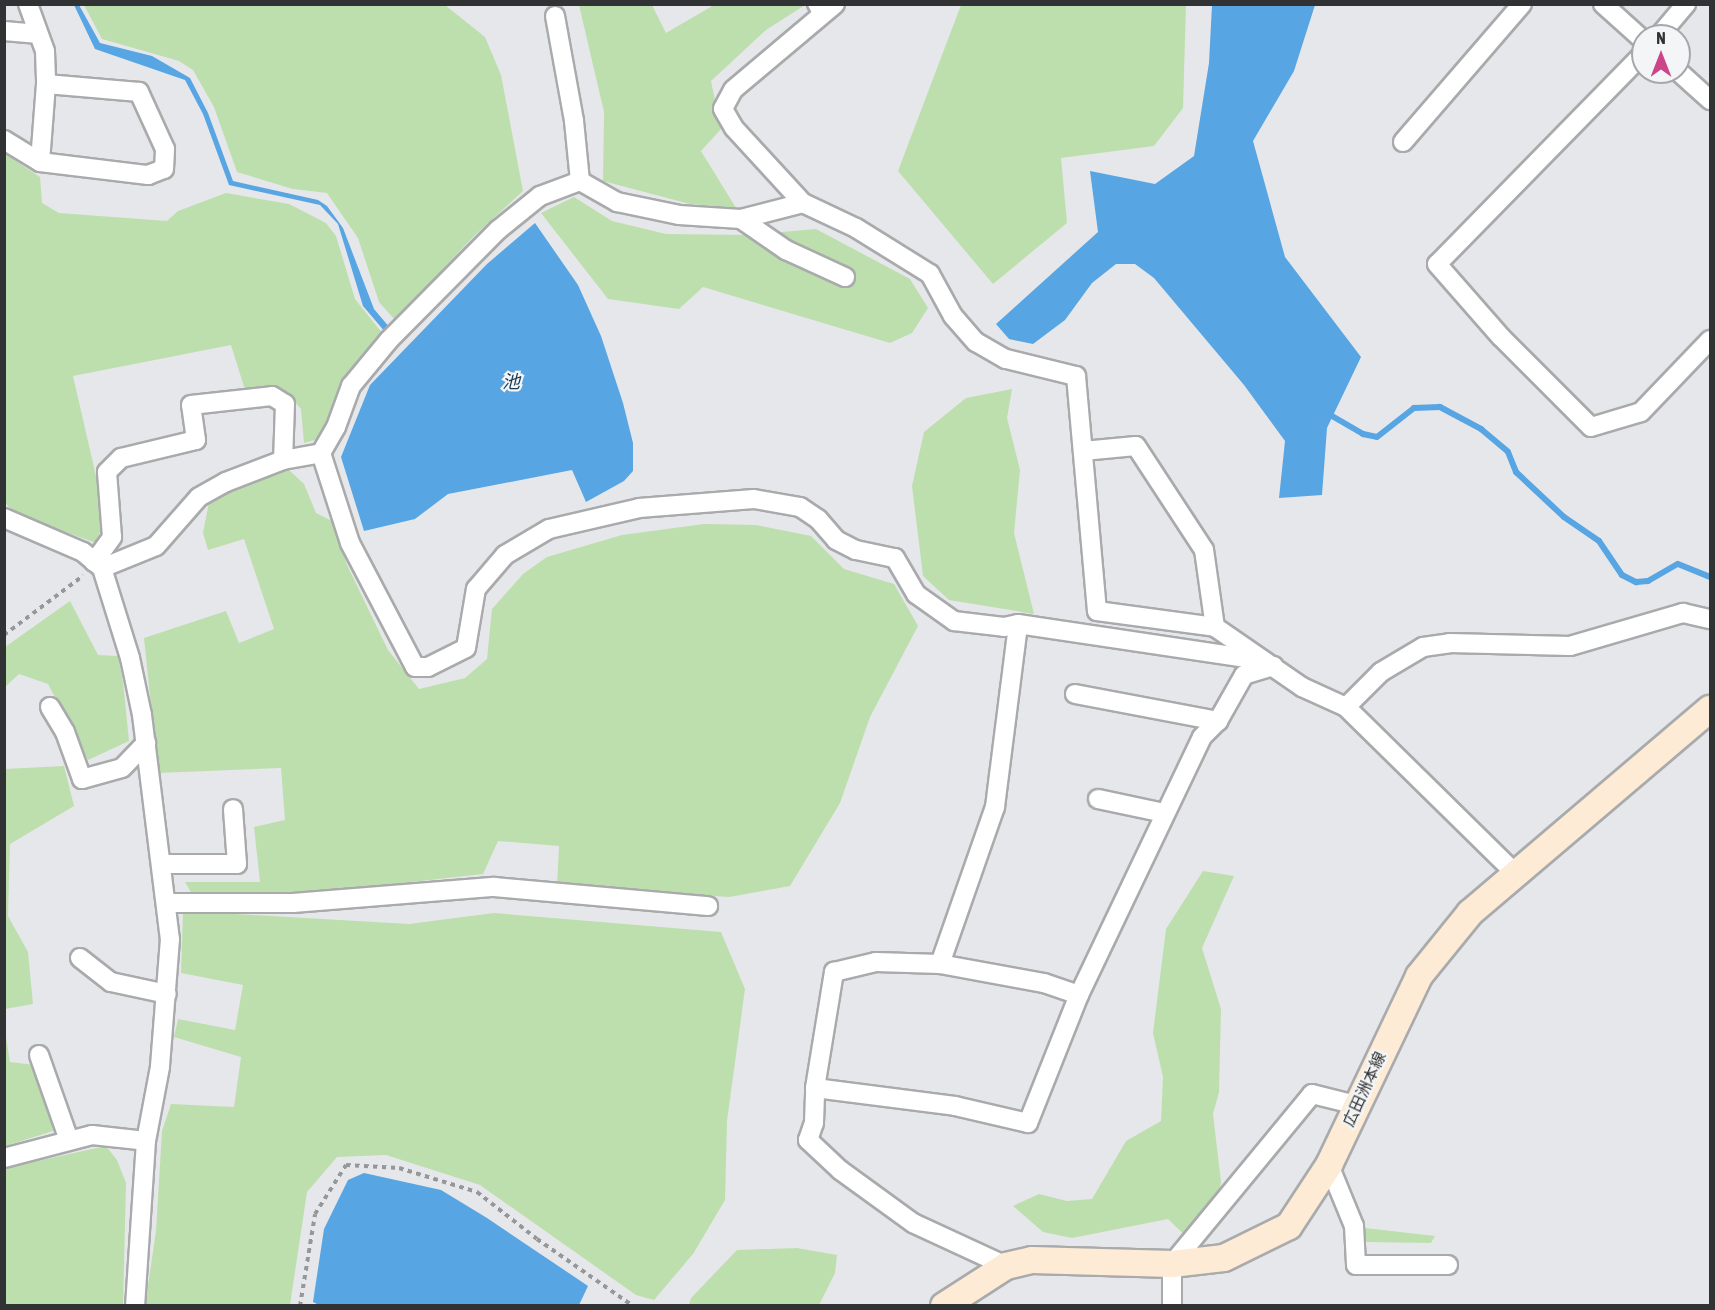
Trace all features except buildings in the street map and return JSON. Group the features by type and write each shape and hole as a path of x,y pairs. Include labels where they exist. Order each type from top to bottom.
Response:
{"main road":[{"name":"広田洲本線","path":"944,1305 1006,1266 1032,1260 1172,1264 1224,1258 1258,1244 1290,1226 1329,1165 1419,976 1470,913 1710,709"}],"street":[{"path":"28,4 36,34 45,51 46,84 39,162"},
{"path":"835,4 816,11 733,90 723,109 734,128 803,203 856,228 930,274 953,316 976,342 1006,359 1076,376 1097,611 1215,627 1302,687 1346,707 1515,873"},
{"path":"1403,142 1522,4"},
{"path":"1603,4 1631,29"},
{"path":"1669,24 1686,4"},
{"path":"555,16 574,121 580,181"},
{"path":"4,31 36,34"},
{"path":"1631,66 1437,264 1501,337 1591,427 1641,412 1710,340"},
{"path":"1691,83 1710,100"},
{"path":"4,140 39,162 148,175 164,169 165,149 139,92 46,84"},
{"path":"580,181 617,202 680,215 741,219 803,203"},
{"path":"580,181 540,196 498,230 389,340 351,386 336,427 321,453 350,543 415,667 428,666 466,648 476,589 505,555 549,529 639,508 716,500 754,499 800,507 818,519 836,540 856,550 896,558 916,594 954,621 1004,627 1018,624 1246,657 1274,666"},
{"path":"741,219 786,250 845,277"},
{"path":"93,568 112,537 107,472 121,458 196,440 191,405 272,396 285,404 283,460"},
{"path":"1083,451 1136,446 1204,550 1215,627"},
{"path":"93,568 156,546 199,497 226,482 283,460 321,453"},
{"path":"4,518 83,552 93,568 130,658 146,743 167,903 167,994 160,1067 146,1141 135,1305"},
{"path":"1346,707 1381,672 1423,646 1450,643 1570,646 1683,613 1710,619"},
{"path":"940,964 995,807 1018,624"},
{"path":"815,1088 955,1106 1028,1123 1079,996 1202,737 1218,721 1244,675 1274,666"},
{"path":"1075,694 1218,721"},
{"path":"50,707 65,732 82,779 122,768 146,743"},
{"path":"1098,799 1164,813"},
{"path":"162,864 237,864 232,809"},
{"path":"167,903 293,903 494,887 708,906"},
{"path":"80,958 111,982 167,994"},
{"path":"1006,1266 913,1223 840,1170 807,1140 814,1123 815,1088 834,972 876,962 940,964 1044,983 1079,996"},
{"path":"39,1055 69,1140"},
{"path":"1172,1305 1172,1264 1312,1094 1356,1105"},
{"path":"4,1158 69,1140 116,1135 146,1141"},
{"path":"1329,1165 1354,1226 1356,1265 1448,1265"}],"path":[{"path":"4,635 93,568"},
{"path":"300,1305 315,1214 346,1165 399,1168 477,1192 537,1239 633,1305"}],"green space":[{"path":"84,5 445,5 485,37 501,75 523,191 473,237 395,320 379,302 358,238 327,193 293,189 237,172 214,107 193,70 179,61 102,39"},
{"path":"579,5 652,5 666,33 714,5 805,5 766,30 711,81 721,129 701,151 736,208 690,204 603,181 604,112"},
{"path":"961,5 1186,5 1183,108 1154,146 1061,158 1067,223 993,284 898,171"},
{"path":"5,154 40,177 42,203 59,213 167,221 178,211 226,193 289,204 326,223 336,236 355,299 383,334 346,376 334,420 322,438 304,443 301,409 284,390 245,390 231,345 73,376 99,489 103,523 96,543 13,513 5,502"},
{"path":"574,197 612,221 666,234 749,235 816,229 910,279 928,308 912,333 890,343 703,287 679,309 608,299 541,213"},
{"path":"1012,389 1007,418 1020,470 1014,533 1034,614 949,600 923,576 912,486 924,432 966,398"},
{"path":"288,469 304,484 316,513 332,521 347,565 388,650 419,689 465,678 487,659 492,609 523,574 547,557 622,535 704,524 756,525 811,536 844,569 894,584 918,626 870,717 840,803 790,886 729,897 557,886 559,846 498,841 483,874 286,896 192,894 185,882 260,882 254,827 285,820 281,768 158,773 144,638 226,611 239,643 274,629 244,539 208,550 203,533 209,502 257,478"},
{"path":"70,601 98,655 118,656 123,682 129,741 88,760 48,684 19,674 5,687 5,647"},
{"path":"64,766 74,806 10,844 8,916 28,952 33,1004 5,1009 5,769"},
{"path":"1203,871 1234,876 1202,948 1221,1009 1219,1092 1213,1114 1221,1182 1214,1224 1192,1242 1168,1219 1072,1238 1043,1232 1013,1206 1039,1194 1067,1201 1092,1199 1126,1141 1161,1121 1163,1077 1153,1033 1166,929"},
{"path":"183,911 409,924 494,913 721,932 745,989 727,1121 725,1200 693,1254 654,1300 636,1295 480,1185 386,1155 337,1157 307,1192 290,1305 145,1306 156,1231 162,1131 171,1104 234,1107 241,1057 174,1037 178,1019 235,1030 243,985 181,973"},
{"path":"4,1025 10,1062 35,1065 53,1131 5,1146"},
{"path":"106,1146 117,1160 126,1183 123,1305 5,1305 5,1168"},
{"path":"1365,1228 1435,1236 1431,1243 1365,1242"},
{"path":"797,1248 837,1255 835,1273 819,1305 689,1305 691,1298 737,1250"}],"water":[{"path":"74,5 79,5 100,43 152,56 190,78 208,113 233,181 318,200 327,206 343,228 374,309 390,328 386,333 363,306 338,224 320,205 229,185 203,114 185,80 95,49"},
{"path":"1212,5 1315,5 1294,71 1253,141 1285,257 1361,357 1327,428 1322,495 1279,498 1285,441 1244,385 1154,278 1135,264 1116,264 1092,283 1065,320 1033,344 1009,339 996,324 1098,232 1090,171 1155,184 1194,156 1209,63"},
{"name":"池","path":"535,223 578,285 601,336 623,403 633,443 633,471 624,481 586,502 572,470 448,494 415,519 364,531 341,457 370,385 487,264"},
{"path":"364,1173 441,1190 487,1218 588,1286 579,1305 319,1305 313,1302 324,1229 348,1180"}],"waterway":[{"path":"1332,416 1363,434 1377,437 1414,408 1440,407 1481,429 1508,452 1516,472 1564,517 1599,541 1622,575 1636,582 1648,581 1678,564 1710,577"}]}
